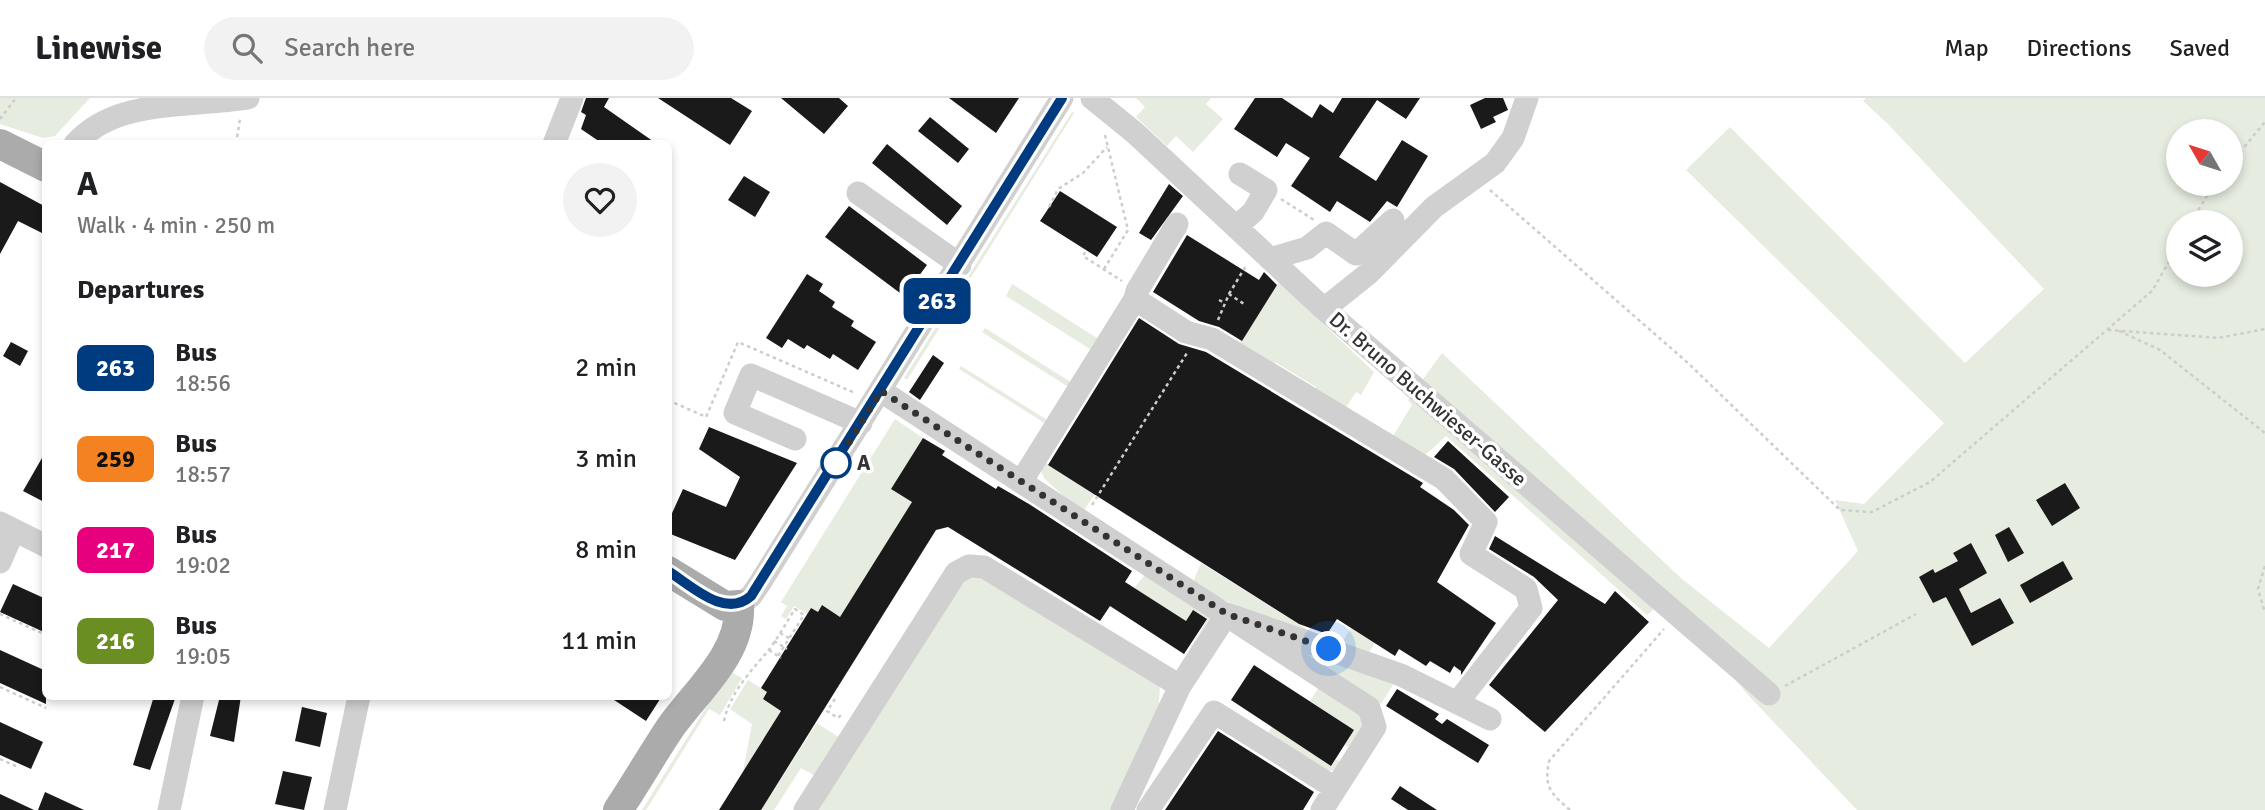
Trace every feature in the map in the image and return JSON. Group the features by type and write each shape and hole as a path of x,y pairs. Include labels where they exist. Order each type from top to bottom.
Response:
{"main road":[{"path":"0,144 42,165"},
{"path":"618,810 737,633 732,605 672,573"}],"street":[{"path":"78,140 85,129 125,103 248,98"},
{"path":"556,140 572,98"},
{"path":"732,605 756,590 1062,98"},
{"name":"Dr. Bruno Buchwieser-Gasse","path":"1092,98 1135,133 1236,227 1261,258 1324,309 1769,694"},
{"path":"1324,309 1369,273 1434,207 1495,163 1513,138 1527,98"},
{"path":"1236,227 1254,212 1266,190 1240,174"},
{"path":"858,193 960,265"},
{"path":"1261,258 1307,248 1326,233 1356,254 1393,219"},
{"path":"1021,482 1177,224"},
{"path":"1136,295 1186,332 1212,339 1444,479 1486,522 1471,554 1526,589 1531,608 1457,704"},
{"path":"795,439 735,413 751,375 861,423"},
{"path":"881,391 1368,708 1375,727 1322,810"},
{"path":"0,562 7,526 42,544"},
{"path":"805,810 956,573 969,566 984,567 1180,686"},
{"path":"1227,614 1401,675 1490,719"},
{"path":"1122,810 1180,686 1227,614"},
{"path":"169,810 192,700"},
{"path":"335,810 358,700"},
{"path":"1148,810 1214,712 1335,788"}],"path":[{"path":"0,120 16,98"},
{"path":"237,140 242,98"},
{"path":"2244,147 2265,122"},
{"path":"1104,269 1128,230 1105,136 1112,127"},
{"path":"1049,207 1058,189 1083,173 1107,147"},
{"path":"1476,178 1556,245 1688,363 1840,510 1872,512 1930,482 2151,291 2166,266"},
{"path":"1266,190 1324,226 1326,233"},
{"path":"1086,252 1083,256 1136,295"},
{"path":"1219,319 1229,294 1261,258"},
{"path":"1229,294 1244,304"},
{"path":"1219,300 1225,303"},
{"path":"2108,330 2218,338 2265,329"},
{"path":"2119,331 2160,350 2265,433"},
{"path":"1081,523 1198,336"},
{"path":"2265,566 2258,589 2265,613"},
{"path":"724,720 727,708 749,672 769,650 795,610 804,615 779,657 769,650"},
{"path":"1570,810 1553,796 1545,780 1549,761 1678,613"},
{"path":"0,614 42,633"},
{"path":"1769,694 1916,614"},
{"path":"780,632 791,639"},
{"path":"774,641 785,648"},
{"path":"0,687 46,708"},
{"path":"835,699 827,711 838,718 843,713"},
{"path":"0,759 18,767"}],"shaded area":[{"path":"0,98 90,98 55,136 43,138 0,124"},
{"path":"1136,98 1211,98 1206,104 1223,119 1193,152 1176,136 1167,146 1136,117 1145,107"},
{"path":"1866,98 2265,98 2265,810 1857,810 1750,697 1666,599 1647,615 1446,436 1420,460 1390,441 1412,405 1408,400 1442,353 1682,579 1769,648 1858,551 1835,500 1864,504 1944,423 1686,170 1730,127 1965,363 2044,289 1863,101"},
{"path":"1072,112 1074,113 907,380 904,378"},
{"path":"1279,282 1374,372 1361,395 1356,392 1343,412 1313,393 1316,387 1275,362 1272,367 1238,347"},
{"path":"1012,284 1100,340 1093,351 1006,296"},
{"path":"985,328 1072,383 1070,388 982,332"},
{"path":"961,366 1049,421 1046,424 959,369"},
{"path":"895,419 923,438 891,489 912,502 840,617 822,605 818,612 811,608 807,614 794,606 786,619 781,616 787,606 781,602"},
{"path":"1043,461 1095,494 1082,513 1044,478 1041,471"},
{"path":"1201,563 1324,640 1221,599 1193,582"},
{"path":"970,572 1160,684 1158,721 1117,810 813,810"},
{"path":"1145,575 1214,619 1184,668 1180,665 1207,620 1192,611 1186,621 1134,588"},
{"path":"1351,628 1375,643 1366,657 1341,644"},
{"path":"1279,641 1385,680 1393,685 1381,704"},
{"path":"729,671 742,678 720,715 709,709 646,810 642,810"},
{"path":"748,680 767,692 763,699 781,711 743,771 752,724 730,709"},
{"path":"1321,684 1362,718 1363,730 1351,749 1345,745 1354,730 1310,701"},
{"path":"817,723 843,740 819,778 801,768 774,810 761,810"},
{"path":"1272,727 1331,766 1336,759 1342,763 1337,770 1328,771 1268,733"}],"building":[{"path":"586,98 609,98 604,107 651,140 597,140 581,129 586,115 581,112"},
{"path":"658,98 731,98 752,111 730,145"},
{"path":"781,98 839,98 848,106 824,134"},
{"path":"949,98 1019,98 996,133"},
{"path":"1255,98 1282,98 1312,118 1320,104 1333,113 1342,98 1420,98 1406,119 1377,100 1339,157 1376,181 1402,140 1428,156 1397,207 1387,201 1370,222 1337,201 1330,212 1291,186 1310,158 1286,143 1277,157 1234,129"},
{"path":"1485,98 1503,98 1508,110 1493,117 1496,122 1481,129 1470,105"},
{"path":"930,117 969,149 958,163 918,131"},
{"path":"887,144 962,206 947,225 872,163"},
{"path":"744,176 770,192 755,217 728,200"},
{"path":"0,182 42,205 42,233 18,221 0,254"},
{"path":"1169,184 1183,196 1151,240 1139,233"},
{"path":"1060,191 1117,227 1097,257 1040,221"},
{"path":"849,206 927,265 904,296 825,237"},
{"path":"1187,235 1259,280 1264,272 1277,285 1242,341 1219,327 1199,321 1153,292"},
{"path":"807,274 823,284 819,291 835,302 832,307 854,321 851,326 876,342 858,370 833,354 830,359 807,345 804,349 788,339 782,348 766,338"},
{"path":"1139,318 1179,344 1206,352 1423,483 1420,487 1454,510 1469,525 1437,582 1496,623 1461,675 1461,671 1454,666 1450,673 1430,661 1426,666 1399,649 1395,656 1337,619 1327,634 1299,624 1048,465"},
{"path":"11,342 28,351 20,366 3,356"},
{"path":"933,355 944,363 920,400 909,392"},
{"path":"709,427 797,463 735,560 672,535 672,513 683,489 726,507 740,477 699,449"},
{"path":"923,438 945,451 942,455 996,489 998,486 1029,504 1132,571 1125,582 1186,621 1193,610 1207,619 1184,654 1110,606 1100,621 948,527 936,530 761,810 719,810 781,711 763,699 767,692 761,688 811,608 818,612 822,605 840,617 912,502 891,489"},
{"path":"1448,441 1509,497 1495,512 1454,469 1434,457"},
{"path":"42,458 42,501 23,491"},
{"path":"2065,483 2080,508 2052,526 2036,500"},
{"path":"2009,527 2024,553 2008,562 1995,535"},
{"path":"1495,536 1605,604 1615,591 1649,622 1545,732 1489,685 1558,600 1534,577 1489,549"},
{"path":"1971,543 1987,573 1959,589 1971,613 2000,598 2014,623 1972,646 1946,597 1933,603 1919,577 1933,569 1935,573 1958,561 1953,553"},
{"path":"2063,561 2073,579 2030,603 2020,585"},
{"path":"13,584 42,597 42,631 0,612"},
{"path":"0,650 42,669 42,700 46,700 46,704 0,683"},
{"path":"1254,665 1354,730 1331,766 1231,700"},
{"path":"1397,689 1439,714 1435,719 1442,724 1447,719 1489,745 1478,763 1386,706"},
{"path":"153,700 175,700 150,770 133,765"},
{"path":"219,700 240,700 234,742 210,736"},
{"path":"614,700 659,700 646,721"},
{"path":"302,707 327,713 320,747 295,741"},
{"path":"0,722 43,742 31,769 0,755"},
{"path":"1218,731 1314,792 1303,810 1165,810"},
{"path":"283,771 312,777 304,810 275,804"},
{"path":"1400,786 1437,810 1408,810 1391,799"},
{"path":"45,792 84,810 38,810"},
{"path":"0,794 34,810 0,810"}],"bus line":[{"name":"263","path":"672,574 725,606 739,605 751,596 1062,98"}],"place":[{"name":"A","path":"836,463"}],"route":[{"path":"836,463 881,391 1081,523 1227,614 1329,649"}]}
